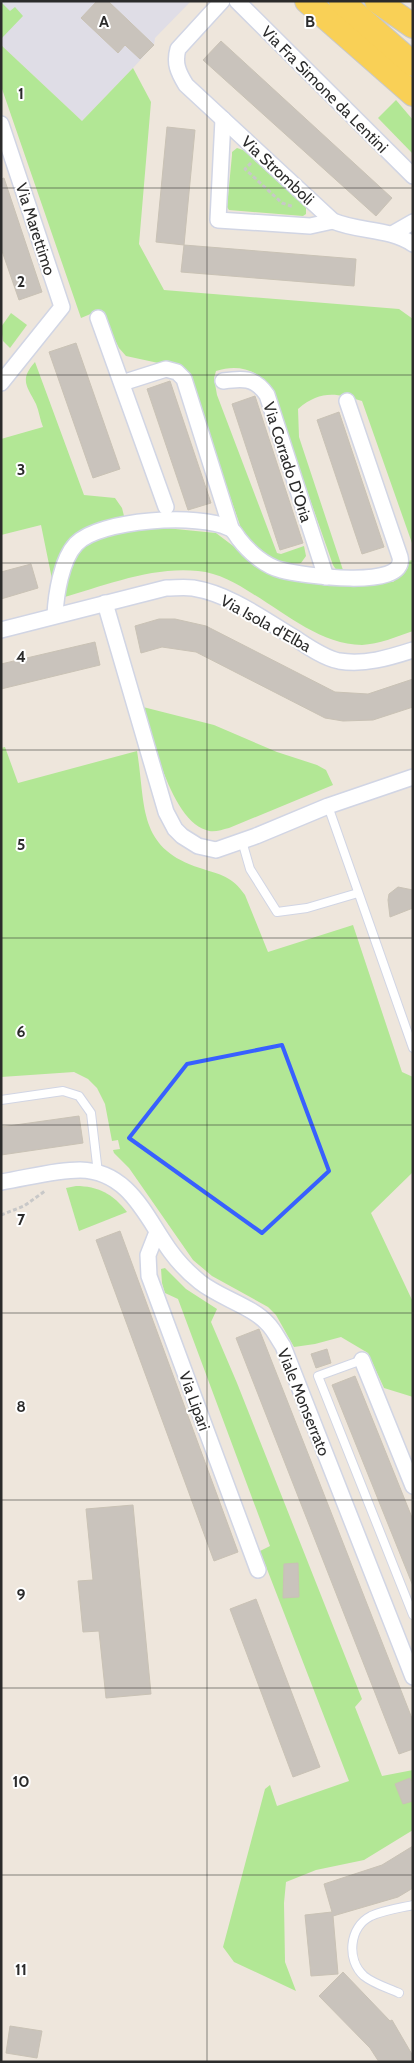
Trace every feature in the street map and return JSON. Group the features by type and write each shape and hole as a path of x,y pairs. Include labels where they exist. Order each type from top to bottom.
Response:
{"main road":[{"path":"307,1 413,94"},
{"path":"341,1 413,64"},
{"path":"378,1 413,26"}],"street":[{"name":"Via Stromboli","path":"222,1 178,49 175,58 177,71 186,85 333,221 347,227 392,234 413,244"},
{"name":"Via Fra Simone da Lentini","path":"237,1 413,176"},
{"name":"Via Stromboli","path":"223,119 218,220 310,226 333,221"},
{"name":"Via Marettimo","path":"1,124 62,307 3,374"},
{"path":"392,234 413,222"},
{"path":"98,318 166,507"},
{"path":"122,383 166,369 177,372 184,379 231,528 253,554 270,566 280,570 326,577 359,578 387,576 396,572 401,561 347,401"},
{"name":"Via Corrado D'Oria","path":"223,381 237,378 250,380 262,388 267,395 326,577"},
{"path":"55,616 56,599 67,555 76,543 86,536 113,526 154,520 198,522 231,528"},
{"name":"Via Isola d'Elba","path":"1,630 166,588 193,588 220,596 244,608 309,647 336,660 362,663 413,650"},
{"path":"105,603 170,821 182,836 198,846 216,850 328,806 413,777"},
{"name":"Viale Monserrato","path":"1,1182 78,1170 98,1173 114,1179 124,1186 140,1204 173,1254 200,1282 268,1324 283,1346 413,1677"},
{"name":"Via Lipari","path":"157,1232 148,1255 149,1276 258,1570"},
{"path":"362,1360 413,1486"}],"lane":[{"path":"328,806 413,1048"},
{"path":"242,841 250,869 277,912 307,908 358,893"},
{"path":"1,1100 63,1091 79,1096 91,1112 98,1173"},
{"path":"362,1360 318,1376 413,1615"},
{"path":"399,1993 365,1976 354,1962 352,1944 358,1928 372,1916 413,1904"}],"path":[{"path":"245,169 282,203"},
{"path":"1,1215 24,1206 45,1191"}],"highlighted area":[{"path":"282,1045 329,1171 262,1233 129,1138 187,1064"}],"shaded area":[{"path":"1,1 191,1 155,38 154,45 82,121 1,45"}],"green space":[{"path":"1,2 10,11 15,7 23,16 1,39"},
{"path":"1,45 82,121 133,68 151,102 139,244 164,290 399,309 413,319 413,546 362,401 344,396 328,395 314,399 298,409 299,437 343,570 359,572 390,565 390,568 363,574 337,571 333,565 270,385 258,375 245,369 224,369 216,371 214,378 217,395 277,553 281,554 304,546 306,556 301,563 291,563 274,560 260,551 242,531 186,369 126,356 119,348 100,310 81,318 1,86"},
{"path":"396,100 413,120 413,154 378,118"},
{"path":"237,148 243,150 306,207 306,214 303,216 229,210 227,207 232,152"},
{"path":"11,313 27,325 10,348 3,341 1,327"},
{"path":"35,362 84,495 115,498 122,508 124,516 83,530 75,536 65,554 53,584 41,525 1,535 1,439 43,427 36,404 26,383 27,374"},
{"path":"155,527 216,533 265,570 283,579 393,582 408,568 407,561 413,560 413,631 388,640 368,644 347,644 333,640 305,627 234,582 220,576 198,571 163,571 146,574 61,598 74,557 90,541 110,533"},
{"path":"143,707 214,725 277,752 317,765 326,770 333,785 229,828 214,831 206,830 194,823 183,811 173,795 158,757"},
{"path":"5,747 18,783 137,751 144,807 148,823 155,837 165,849 180,859 231,880 240,889 245,895 268,952 353,925 402,1072 413,1077 413,1172 371,1213 413,1302 413,1397 384,1388 368,1353 341,1337 294,1347 276,1315 268,1307 212,1276 193,1260 129,1168 114,1153 113,1150 120,1149 118,1140 112,1141 105,1104 97,1088 88,1079 74,1072 1,1077 1,748"},
{"path":"84,1186 105,1192 127,1212 79,1231 66,1188"},
{"path":"165,1268 186,1289 217,1309 211,1322 362,1699 355,1707 382,1776 413,1770 413,1830 364,1860 316,1870 286,1882 284,1903 285,1962 296,1991 234,1962 223,1947 265,1789 270,1785 277,1806 349,1781 260,1551 270,1546 178,1299 165,1293 161,1269"}],"building":[{"path":"97,1 108,1 154,45 140,59 125,45 118,53 81,18"},
{"path":"221,41 392,198 376,216 203,60"},
{"path":"167,127 195,130 184,245 156,242"},
{"path":"4,178 42,292 19,300 1,248 1,179"},
{"path":"184,245 356,259 354,286 181,272"},
{"path":"76,343 120,469 93,478 49,352"},
{"path":"170,381 211,503 188,510 147,389"},
{"path":"255,396 303,543 280,550 232,404"},
{"path":"339,412 384,547 362,554 317,420"},
{"path":"31,564 38,588 1,599 1,572"},
{"path":"159,619 175,619 206,626 335,692 368,694 413,679 413,707 373,720 343,721 325,718 196,652 162,647 141,653 135,626"},
{"path":"95,642 100,665 1,689 1,664"},
{"path":"398,887 413,890 413,908 390,917 389,894"},
{"path":"79,1116 83,1143 1,1155 1,1127"},
{"path":"120,1231 238,1552 214,1561 96,1240"},
{"path":"259,1329 413,1721 413,1749 399,1754 236,1338"},
{"path":"327,1349 331,1363 316,1368 311,1354"},
{"path":"355,1376 413,1520 413,1586 332,1385"},
{"path":"133,1505 151,1694 106,1698 99,1631 83,1632 78,1581 93,1580 86,1509"},
{"path":"298,1563 299,1597 283,1598 284,1564"},
{"path":"256,1599 320,1767 293,1777 230,1609"},
{"path":"410,1778 413,1785 413,1801 403,1804 395,1784"},
{"path":"413,1846 413,1888 398,1897 333,1916 338,1974 311,1976 305,1915 332,1912 324,1884 382,1865"},
{"path":"343,1972 390,2021 392,2020 413,2056 413,2062 379,2062 370,2048 319,1996"},
{"path":"10,2026 42,2031 37,2058 6,2053"}]}
